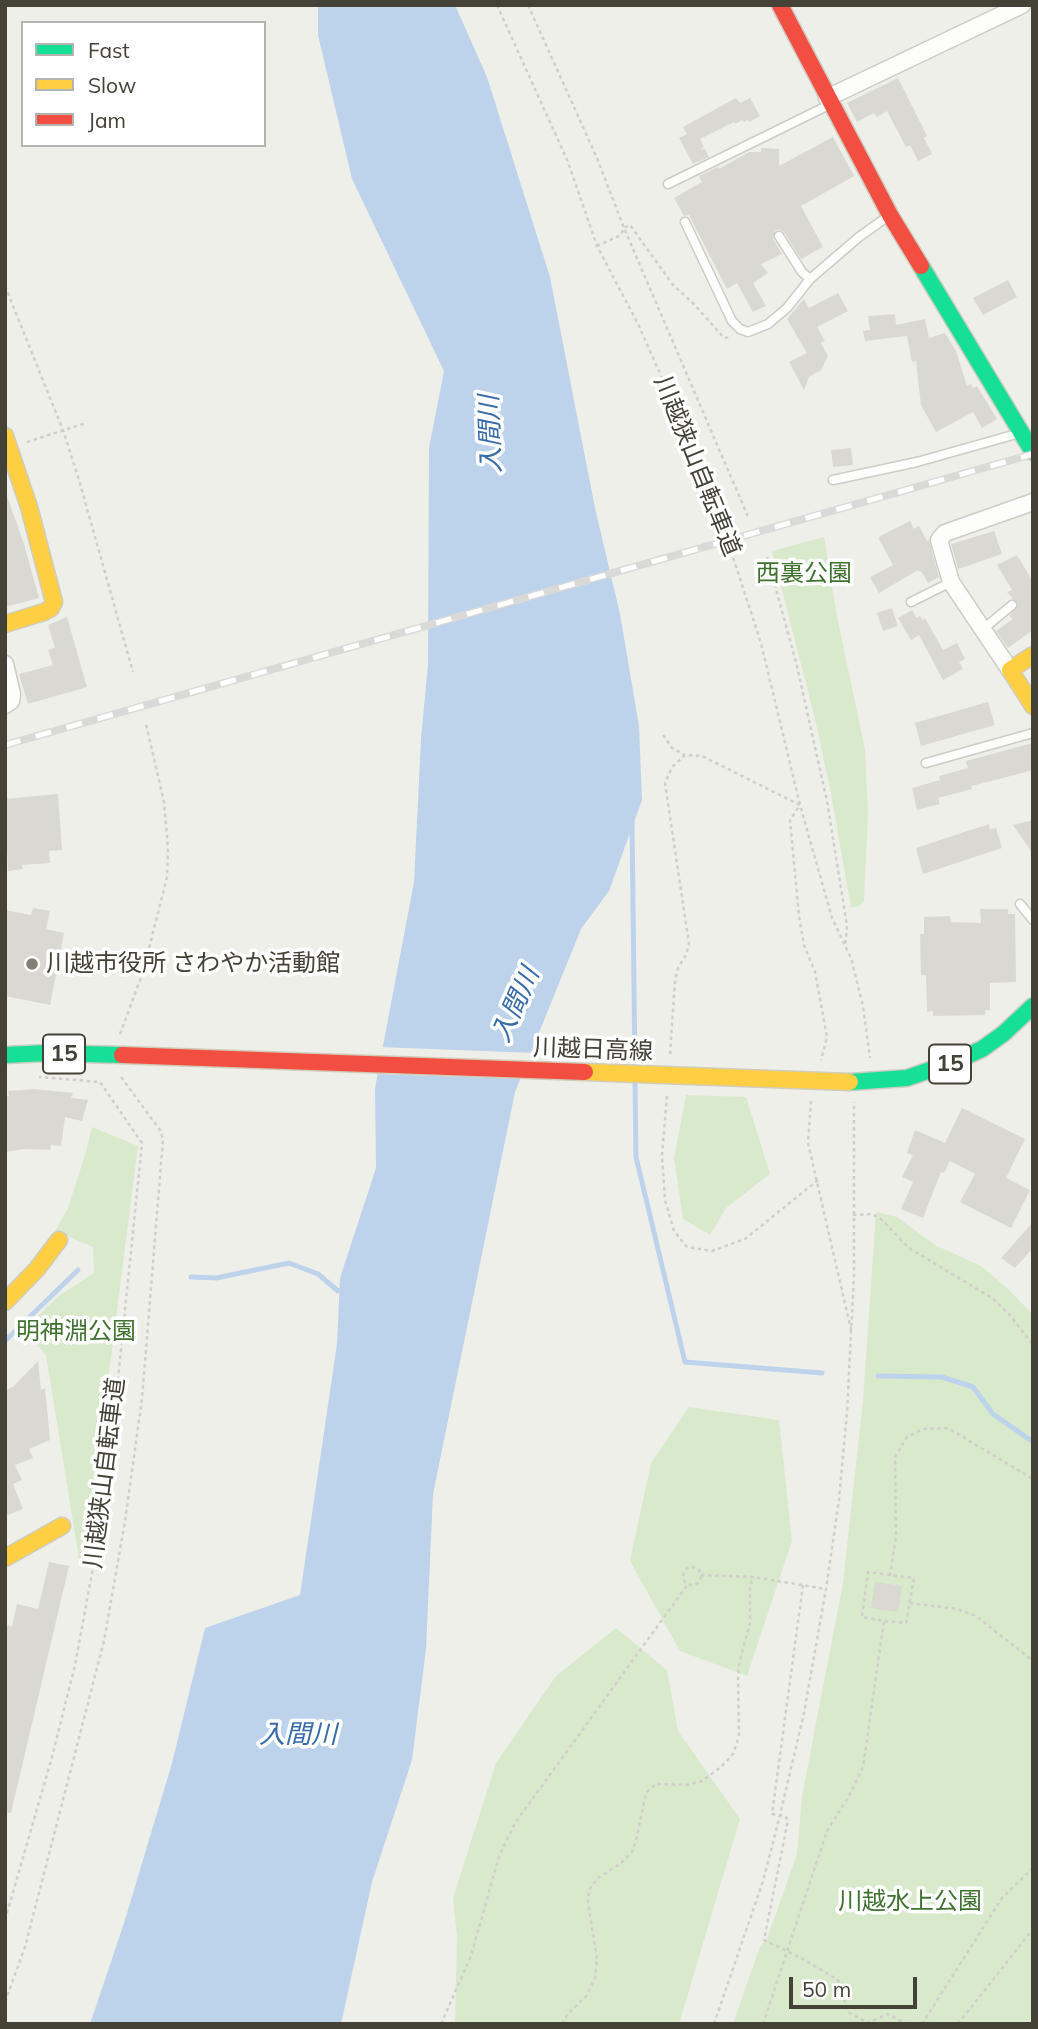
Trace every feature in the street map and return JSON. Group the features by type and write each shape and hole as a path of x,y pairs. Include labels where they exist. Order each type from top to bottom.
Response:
{"main road":[{"path":"780,5 890,215 1024,427 1033,452"},
{"path":"5,624 44,612 51,608 54,602 11,444"},
{"path":"1033,654 1010,670 1033,706"},
{"name":"川越日高線","path":"5,1055 122,1055 852,1088 907,1078 957,1061 982,1049 1003,1034 1033,1006"},
{"path":"5,1302 37,1269 59,1240"},
{"path":"5,1558 62,1526"}],"street":[{"path":"829,101 1022,5"},
{"path":"1010,670 951,582 939,540 945,533 1033,502"},
{"path":"5,664 12,694 11,701 5,705"}],"lane":[{"path":"668,184 829,101"},
{"path":"685,222 732,321 748,332 768,324 787,308 810,279 859,237 890,215"},
{"path":"779,236 802,272 810,279"},
{"path":"833,480 918,462 1024,427"},
{"path":"911,602 951,582"},
{"path":"982,630 1012,605"},
{"path":"926,763 1033,733"},
{"path":"1020,904 1033,920"}],"path":[{"name":"川越狭山自転車道","path":"497,5 568,162 597,246 639,326 712,497 761,643 800,805 832,918 851,958 863,1006 870,1059"},
{"path":"528,5 597,158 624,228 749,519"},
{"path":"597,246 621,235 624,228 630,225 673,285 724,338 748,332"},
{"path":"5,286 63,430 133,672"},
{"path":"11,444 86,423"},
{"path":"767,557 796,662 827,801 847,926 845,947"},
{"path":"124,1024 143,972 167,877 168,848 164,802 146,724"},
{"path":"663,735 672,748 685,755 702,756 800,805 790,820 799,916 804,945 815,972 827,1037 821,1062"},
{"path":"669,1061 675,981 678,968 687,956 689,944 666,783 672,767 685,755"},
{"name":"川越狭山自転車道","path":"5,1920 52,1758 75,1665 94,1560 111,1448 142,1143 100,1082 34,1076"},
{"path":"5,2002 25,1947 104,1641 125,1521 142,1399 163,1139 160,1130 124,1082"},
{"path":"667,1088 662,1154 665,1200 674,1231 687,1247 712,1251 745,1239 818,1180"},
{"path":"714,2024 763,1881 780,1815 804,1713 826,1589 839,1500 852,1334 855,1164 852,1088"},
{"path":"811,1100 808,1143 852,1334"},
{"path":"853,1215 872,1214 881,1219 909,1248 992,1298 1009,1314 1033,1345"},
{"path":"890,1576 896,1536 895,1457 907,1437 923,1429 948,1428 1033,1479"},
{"path":"688,1584 682,1577 686,1568 697,1568 701,1575"},
{"path":"868,1572 914,1578 911,1603 906,1623 862,1617 868,1572"},
{"path":"701,1575 753,1577 826,1589"},
{"path":"441,2024 471,1956 499,1856 515,1823 688,1584 697,1583 701,1575"},
{"path":"562,2024 587,1995 595,1978 597,1959 588,1903 589,1891 598,1878 632,1852 646,1793 656,1784 687,1785 702,1781 733,1754 739,1736 738,1678 750,1623 750,1587 753,1577"},
{"path":"803,1585 772,1814 785,1816 788,1821 764,1940 765,1943 838,1980 848,2012 868,2022 887,2014 908,2024"},
{"path":"911,1603 957,1609 976,1616 1033,1661"},
{"path":"763,2024 827,1831 863,1767 884,1621"},
{"path":"922,2024 1002,1898 1033,1868"},
{"path":"958,2024 1033,1929"}],"green space":[{"name":"西裏公園","path":"824,537 836,611 865,750 868,813 864,901 851,908 814,715 772,551"},
{"path":"686,1095 746,1097 770,1174 726,1208 710,1235 683,1219 674,1158"},
{"name":"明神淵公園","path":"92,1127 138,1146 85,1561 79,1559 46,1355 24,1330 57,1297 94,1273 93,1247 55,1231 68,1208"},
{"name":"川越水上公園","path":"876,1212 897,1217 935,1245 981,1266 1033,1315 1033,2024 733,2024 760,1946 767,1939 797,1854 802,1796 843,1583 863,1400"},
{"path":"689,1407 779,1420 792,1541 747,1676 680,1651 630,1561 651,1463"},
{"path":"616,1628 667,1670 678,1731 740,1819 679,2024 455,2024 457,1937 453,1898 496,1763 556,1676"}],"water":[{"name":"入間川","path":"318,5 455,5 487,77 550,277 595,508 620,614 639,726 642,800 609,891 581,929 515,1092 433,1494 426,1649 412,1760 372,1882 341,2024 90,2024 124,1923 172,1763 205,1628 300,1595 337,1344 340,1278 376,1168 375,1088 414,882 421,739 428,664 429,448 444,371 352,179 318,35"}],"pier":[{"path":"379,1047 535,1053 524,1079 374,1074"}],"building":[{"path":"898,78 927,136 924,138 932,154 918,161 910,145 906,147 887,111 877,117 874,113 857,122 847,103"},
{"path":"736,98 740,103 750,98 760,116 749,122 734,122 700,139 704,147 700,150 705,149 709,157 693,164 679,138 687,134 683,127"},
{"path":"833,137 854,176 801,206 823,247 801,259 784,232 779,229 775,231 773,239 782,254 761,264 768,273 753,283 766,306 753,312 737,283 727,289 689,215 684,216 674,198 702,182 699,176 718,167 719,169 749,152 761,152 761,148 779,149 779,166"},
{"path":"1008,280 1017,297 983,315 973,298"},
{"path":"838,293 848,311 817,327 825,341 821,343 828,356 821,370 809,377 804,390 789,362 807,353 787,319 804,299 809,308"},
{"path":"895,314 896,325 925,319 929,338 945,333 956,351 967,386 977,386 997,419 982,428 973,412 936,432 921,405 916,361 912,362 907,336 865,341 863,331 870,330 868,316"},
{"path":"851,448 853,465 833,467 831,450"},
{"path":"7,496 39,598 5,607 5,497"},
{"path":"910,521 914,529 919,526 927,541 929,540 939,577 928,583 918,570 879,593 870,577 893,565 879,539 880,536"},
{"path":"994,531 1002,554 958,569 951,544"},
{"path":"1017,555 1033,582 1033,630 1008,648 996,631 1013,619 1009,616 1018,605 1007,592 1012,590 997,565"},
{"path":"892,608 898,626 883,631 877,613"},
{"path":"912,610 916,618 925,618 943,650 957,643 965,659 959,662 963,669 943,680 919,635 911,640 898,618"},
{"path":"67,617 87,687 28,704 19,674 53,665 48,650 55,648 48,625"},
{"path":"988,702 995,725 921,746 915,723"},
{"path":"1033,743 1033,770 984,783 982,780 983,783 971,786 972,789 938,798 940,804 917,810 912,788 940,780 939,776 968,768 966,761"},
{"path":"58,794 62,850 49,851 50,863 22,865 23,869 8,871 5,799"},
{"path":"1033,820 1033,854 1013,825"},
{"path":"989,824 990,829 996,828 1002,848 923,874 916,848"},
{"name":"川越市役所 さわやか活動館","path":"33,908 50,911 46,929 64,933 50,1005 5,996 5,910 31,915"},
{"path":"980,909 1008,909 1008,914 1015,914 1016,982 990,983 990,1010 985,1010 985,1015 933,1016 933,1011 927,1012 926,975 921,975 920,934 924,934 924,917 950,916 951,922 981,923"},
{"path":"34,1089 73,1093 71,1098 88,1100 82,1121 65,1117 61,1146 51,1145 50,1150 24,1149 5,1152 5,1096 9,1096 8,1091"},
{"path":"962,1108 1025,1139 1006,1178 1030,1190 1011,1228 960,1202 975,1174 950,1161 944,1173 941,1172 923,1218 901,1209 913,1182 902,1177 913,1155 907,1153 915,1130 945,1143"},
{"path":"1033,1222 1033,1248 1015,1268 1001,1258"},
{"path":"38,1361 41,1390 45,1388 50,1440 29,1449 33,1458 15,1465 22,1480 13,1484 23,1509 5,1516 5,1391 14,1386"},
{"path":"49,1562 69,1566 11,1813 5,1812 5,1625 12,1626 17,1604 38,1609"},
{"path":"875,1582 902,1586 898,1612 871,1608"}],"waterway":[{"path":"632,822 635,1068"},
{"path":"635,1081 636,1157 685,1362 822,1373"},
{"path":"191,1277 216,1278 289,1263 318,1274 338,1291 345,1290"},
{"path":"5,1341 78,1270"},
{"path":"878,1376 942,1377 973,1387 993,1414 1033,1442"}],"railway":[{"path":"5,745 1033,454"}],"traffic: fast":[{"path":"921,266 1033,452"},
{"path":"850,1082 907,1078 956,1061 982,1049 1033,1006"},
{"path":"5,1055 122,1055"}],"traffic: slow":[{"path":"5,436 29,507 54,602 51,608 44,612 5,624"},
{"path":"1033,655 1010,670 1033,706"},
{"path":"585,1072 850,1082"},
{"path":"5,1302 37,1269 59,1240"},
{"path":"5,1558 62,1526"}],"traffic: jam":[{"path":"780,5 890,215 921,266"},
{"path":"122,1055 585,1072"}],"place":[{"name":"川越市役所 さわやか活動館","path":"32,964"}]}
